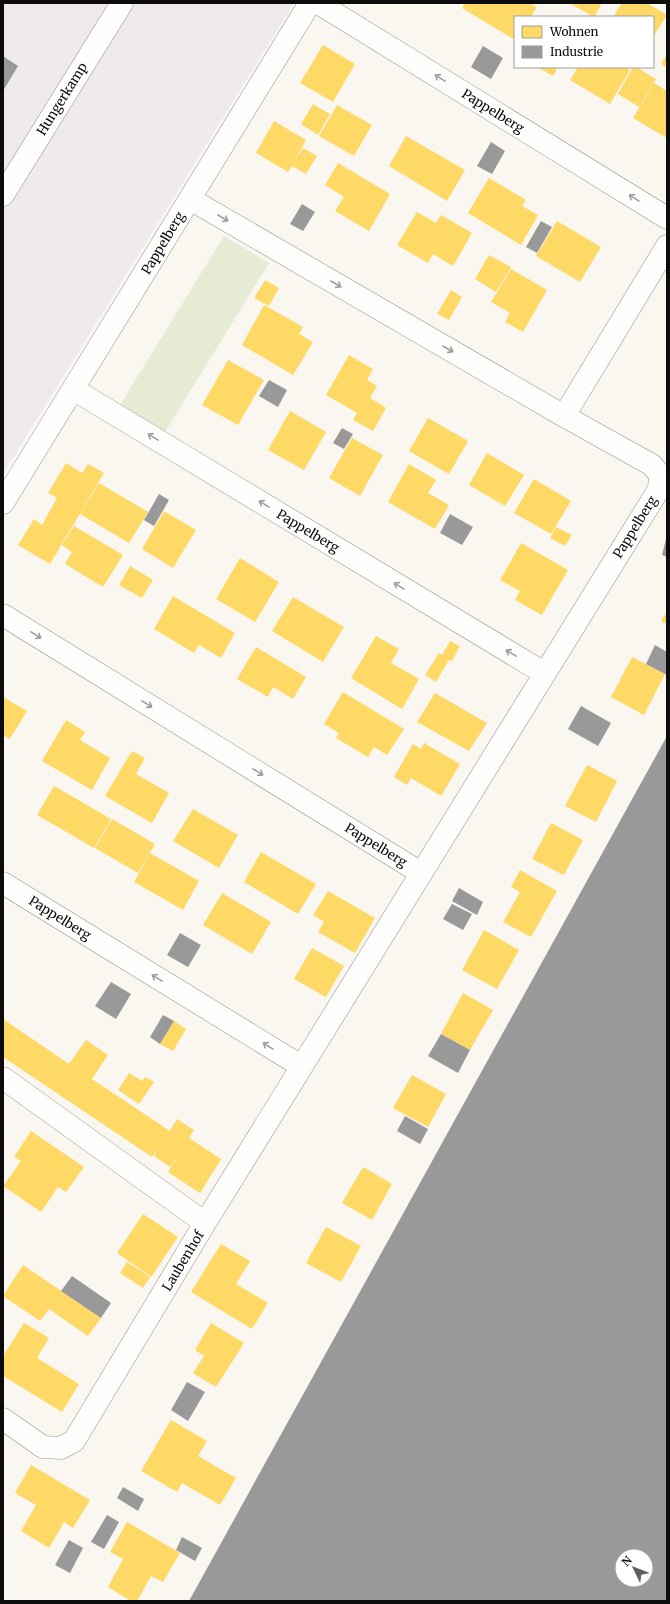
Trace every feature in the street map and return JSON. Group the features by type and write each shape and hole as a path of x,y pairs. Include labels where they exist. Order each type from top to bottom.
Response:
{"street":[{"name":"Hungerkamp","path":"3,195 122,3"},
{"name":"Pappelberg","path":"3,503 310,3"},
{"name":"Pappelberg","path":"318,3 667,218"},
{"name":"Pappelberg","path":"190,199 564,416 652,465 660,476 659,489 205,1223"},
{"path":"564,416 667,246"},
{"name":"Pappelberg","path":"73,389 544,673"},
{"name":"Pappelberg","path":"3,615 421,873"},
{"name":"Pappelberg","path":"3,883 301,1066"},
{"name":"Laubenhof","path":"3,1078 205,1223 74,1441 61,1448 43,1447 3,1418"}],"shaded area":[{"path":"3,3 294,3 3,474"}],"green space":[{"path":"224,236 269,263 165,432 120,405"}],"building: Wohnen":[{"path":"465,3 529,3 537,7 532,16 514,16 514,39 462,8"},
{"path":"569,3 602,3 595,16"},
{"path":"622,3 647,3 667,15 654,35 654,16 614,16"},
{"path":"323,45 355,64 333,102 300,83"},
{"path":"667,54 667,68 661,64"},
{"path":"539,68 557,68 553,76"},
{"path":"577,68 626,68 630,70 610,104 570,80"},
{"path":"632,68 638,68 656,79 639,107 618,94"},
{"path":"654,83 667,91 667,138 633,118"},
{"path":"313,104 330,114 318,135 301,124"},
{"path":"337,105 372,125 354,156 319,136"},
{"path":"274,121 306,140 294,162 303,148 317,156 306,174 292,166 288,172 256,153"},
{"path":"406,136 465,170 447,201 389,166"},
{"path":"338,163 390,194 369,231 335,211 344,197 325,185"},
{"path":"489,178 526,200 522,206 538,215 521,245 468,213"},
{"path":"417,212 436,223 441,215 472,233 453,266 433,254 428,263 397,245"},
{"path":"557,221 601,247 580,282 536,256"},
{"path":"489,255 511,267 496,292 475,279"},
{"path":"511,269 547,290 523,332 505,322 510,313 491,302"},
{"path":"265,280 279,288 269,306 254,298"},
{"path":"451,290 462,297 449,320 437,314"},
{"path":"264,305 303,327 299,334 313,342 293,375 242,345"},
{"path":"349,355 373,369 367,380 377,386 370,398 386,408 373,431 353,420 357,413 326,395"},
{"path":"228,360 264,380 238,425 202,405"},
{"path":"290,411 326,432 304,470 268,450"},
{"path":"428,418 468,441 449,474 409,451"},
{"path":"352,438 383,455 360,496 329,478"},
{"path":"487,453 524,475 505,506 469,485"},
{"path":"66,463 82,473 88,464 104,473 50,564 18,545 34,519 42,525 57,498 48,493"},
{"path":"409,464 436,480 428,493 449,505 435,529 388,502"},
{"path":"534,479 571,501 551,534 514,513"},
{"path":"99,483 148,512 129,543 80,514"},
{"path":"164,511 196,530 173,568 142,549"},
{"path":"74,526 123,555 103,587 65,564 72,552 62,545"},
{"path":"556,527 572,535 565,546 550,538"},
{"path":"521,543 568,570 542,615 515,600 520,591 500,580"},
{"path":"240,558 279,582 255,622 216,599"},
{"path":"130,566 153,580 142,598 119,585"},
{"path":"173,596 235,633 221,658 199,645 194,653 154,629"},
{"path":"293,597 344,627 323,662 272,631"},
{"path":"667,611 667,624 661,621"},
{"path":"376,636 399,649 391,663 419,679 402,709 351,678"},
{"path":"450,641 460,646 452,661 449,660 436,682 425,675 439,653 442,655"},
{"path":"256,647 306,677 293,699 273,687 268,697 237,679"},
{"path":"632,657 665,674 644,715 611,697"},
{"path":"343,692 404,729 387,755 374,747 368,757 336,738 339,733 324,724"},
{"path":"435,693 487,723 469,751 417,722"},
{"path":"3,697 27,711 10,739 3,735"},
{"path":"66,720 85,732 80,740 110,758 92,790 42,761"},
{"path":"424,743 460,764 441,796 411,778 407,785 394,777 413,744 421,749"},
{"path":"132,751 145,758 136,774 169,793 152,823 105,796"},
{"path":"587,765 617,781 596,822 565,806"},
{"path":"54,786 111,819 94,848 37,815"},
{"path":"193,809 238,835 219,868 173,841"},
{"path":"112,819 155,844 138,873 95,848"},
{"path":"551,823 583,840 564,875 532,859"},
{"path":"261,852 316,884 298,914 244,882"},
{"path":"150,853 199,881 183,910 134,882"},
{"path":"520,870 557,891 531,937 503,922 520,892 511,887"},
{"path":"328,891 375,918 355,953 318,932 324,922 313,915"},
{"path":"222,893 271,922 252,954 203,925"},
{"path":"484,930 519,950 497,989 462,970"},
{"path":"312,948 344,966 326,997 294,979"},
{"path":"463,993 493,1010 470,1050 441,1034"},
{"path":"3,1019 69,1064 86,1040 108,1055 92,1079 170,1131 177,1119 194,1130 189,1138 221,1159 200,1193 168,1172 179,1154 170,1167 154,1156 159,1147 152,1157 3,1057"},
{"path":"174,1021 186,1029 173,1051 160,1044"},
{"path":"129,1073 142,1081 145,1077 154,1082 139,1104 118,1090"},
{"path":"412,1075 446,1094 428,1127 393,1108"},
{"path":"31,1131 84,1167 66,1192 58,1187 41,1212 3,1186 21,1161 14,1157"},
{"path":"363,1167 392,1184 372,1220 342,1203"},
{"path":"143,1214 178,1237 151,1277 117,1253"},
{"path":"326,1227 361,1246 341,1282 306,1263"},
{"path":"221,1244 250,1261 236,1284 268,1303 252,1329 191,1292"},
{"path":"127,1262 150,1277 143,1288 120,1273"},
{"path":"23,1265 101,1318 88,1336 49,1309 40,1321 3,1296"},
{"path":"24,1323 49,1338 37,1358 79,1384 62,1412 3,1376 3,1356"},
{"path":"211,1323 244,1343 216,1387 193,1373 204,1356 195,1350"},
{"path":"171,1420 207,1441 198,1456 236,1478 220,1505 182,1483 177,1492 141,1471"},
{"path":"335,1454 540,1524 516,1594 312,1523"},
{"path":"31,1465 90,1500 73,1528 64,1522 49,1548 21,1531 36,1505 15,1493"},
{"path":"127,1522 180,1553 163,1582 151,1576 137,1601 131,1601 108,1587 123,1559 110,1552"},
{"path":"249,1539 353,1573 351,1582 401,1598 400,1601 239,1601 230,1597"}],"building: Industrie":[{"path":"483,46 503,58 491,79 471,67"},
{"path":"3,56 18,66 3,91"},
{"path":"491,142 505,151 492,174 477,166"},
{"path":"302,204 315,212 303,231 290,224"},
{"path":"541,221 552,227 537,253 526,247"},
{"path":"269,380 287,390 278,407 259,396"},
{"path":"342,428 353,434 344,449 333,443"},
{"path":"159,494 169,500 154,526 144,520"},
{"path":"450,514 473,527 462,545 440,533"},
{"path":"667,539 667,557 662,555"},
{"path":"655,645 667,652 667,675 646,664"},
{"path":"581,706 611,723 598,746 568,729"},
{"path":"667,736 667,1601 189,1601"},
{"path":"459,888 483,902 477,915 452,901"},
{"path":"452,904 472,914 463,930 443,919"},
{"path":"180,933 201,945 188,967 167,955"},
{"path":"111,982 131,994 116,1019 95,1006"},
{"path":"163,1015 174,1021 160,1044 150,1037"},
{"path":"441,1034 470,1050 458,1073 428,1056"},
{"path":"405,1116 428,1129 420,1144 397,1131"},
{"path":"72,1276 111,1303 101,1318 61,1291"},
{"path":"187,1382 205,1392 188,1421 171,1410"},
{"path":"123,1487 144,1499 138,1511 117,1498"},
{"path":"107,1515 119,1522 104,1549 91,1542"},
{"path":"182,1537 202,1548 195,1561 176,1550"},
{"path":"69,1540 83,1548 70,1573 55,1565"}]}
